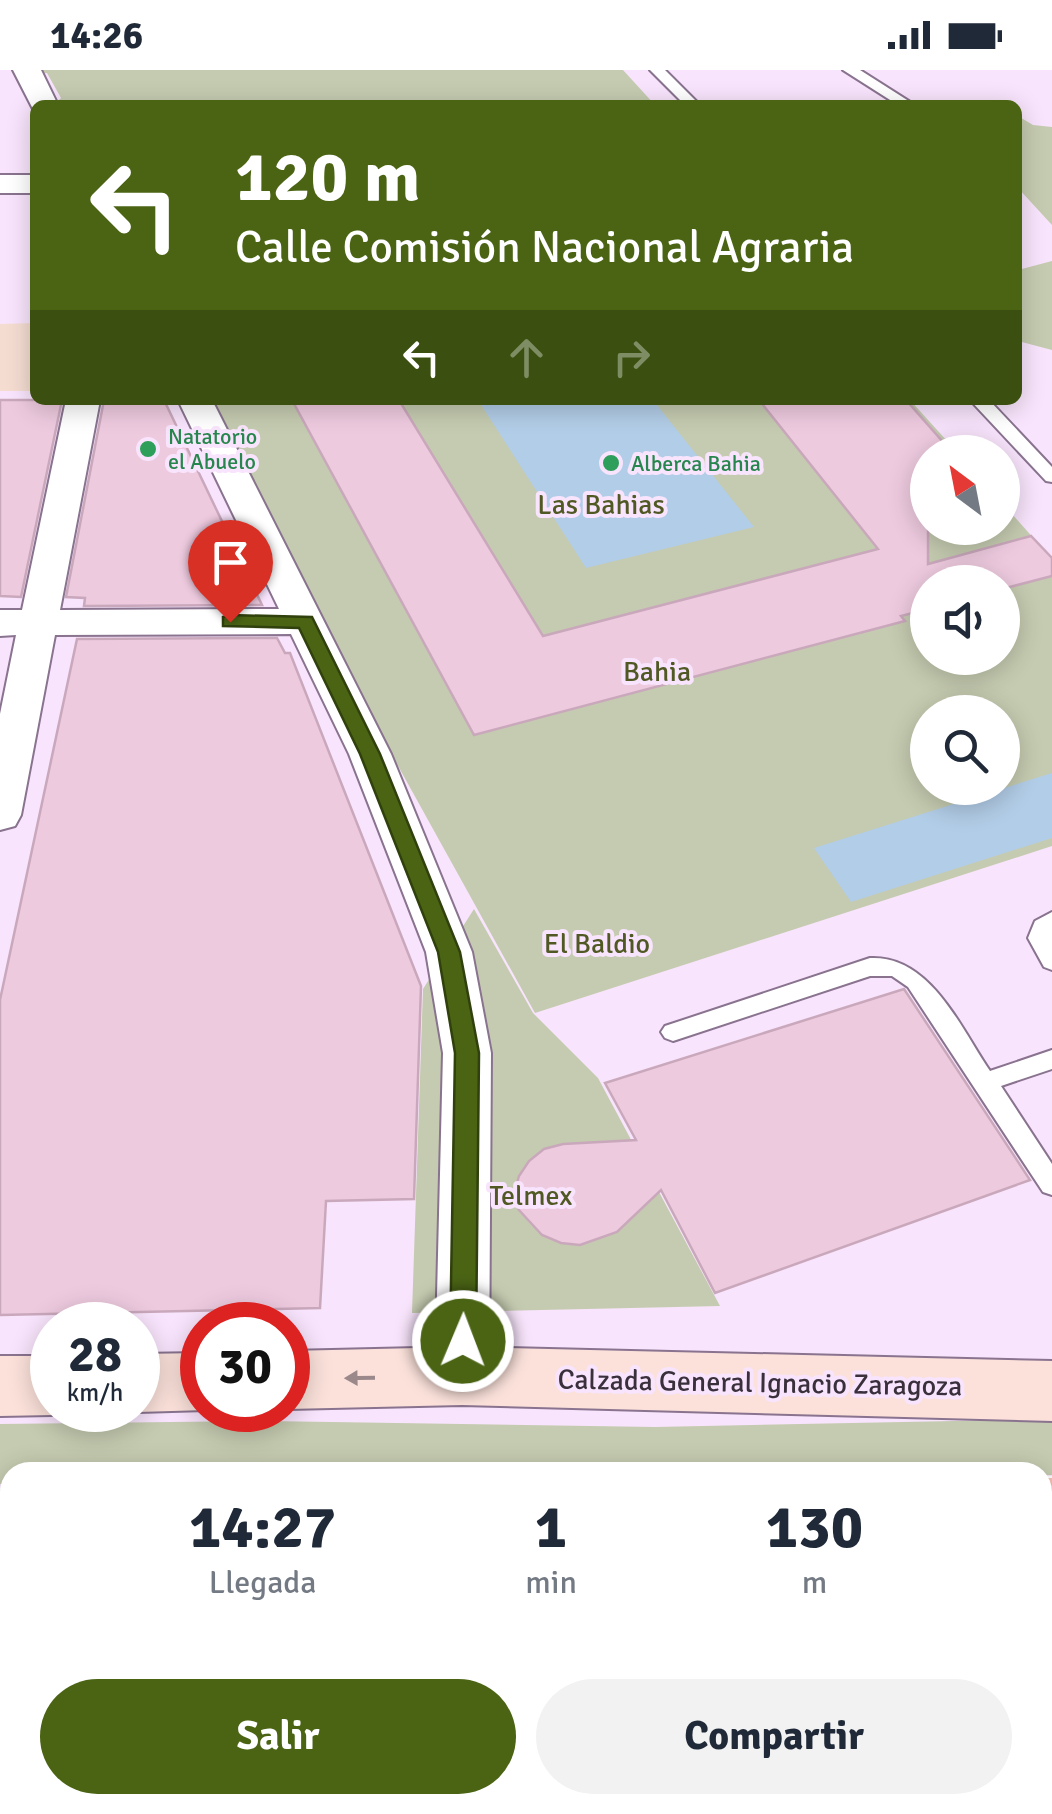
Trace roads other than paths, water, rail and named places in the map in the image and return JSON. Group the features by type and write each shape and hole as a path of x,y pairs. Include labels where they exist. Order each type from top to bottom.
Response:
{"main road":[{"name":"Calzada General Ignacio Zaragoza","path":"310,1379 462,1376 1052,1391"},
{"path":"0,1386 30,1385"}],"street":[{"path":"27,70 42,100"},
{"path":"0,184 30,184"},
{"path":"0,815 82,405"},
{"path":"198,405 370,754 449,952 467,1053 462,1376"},
{"path":"0,623 306,621"}],"lane":[{"path":"657,70 688,100"},
{"path":"850,70 900,100"},
{"path":"984,405 1052,477"},
{"path":"1052,920 1043,927 1040,938 1052,961"},
{"path":"673,1032 870,967 887,965 904,970 916,981 1052,1185"},
{"path":"985,1082 1052,1059"}],"water":[{"name":"Alberca Bahia","path":"481,405 657,405 754,527 586,568"},
{"path":"1052,773 1052,838 851,902 814,848 950,805 1020,805 1020,783"}],"place":[{"name":"Natatorio el Abuelo","path":"148,449"},
{"name":"Alberca Bahia","path":"611,463"}],"park label":[{"name":"Las Bahias","path":"601,505"},
{"name":"Bahia","path":"657,672"},
{"name":"El Baldio","path":"597,944"},
{"name":"Telmex","path":"531,1196"}]}
